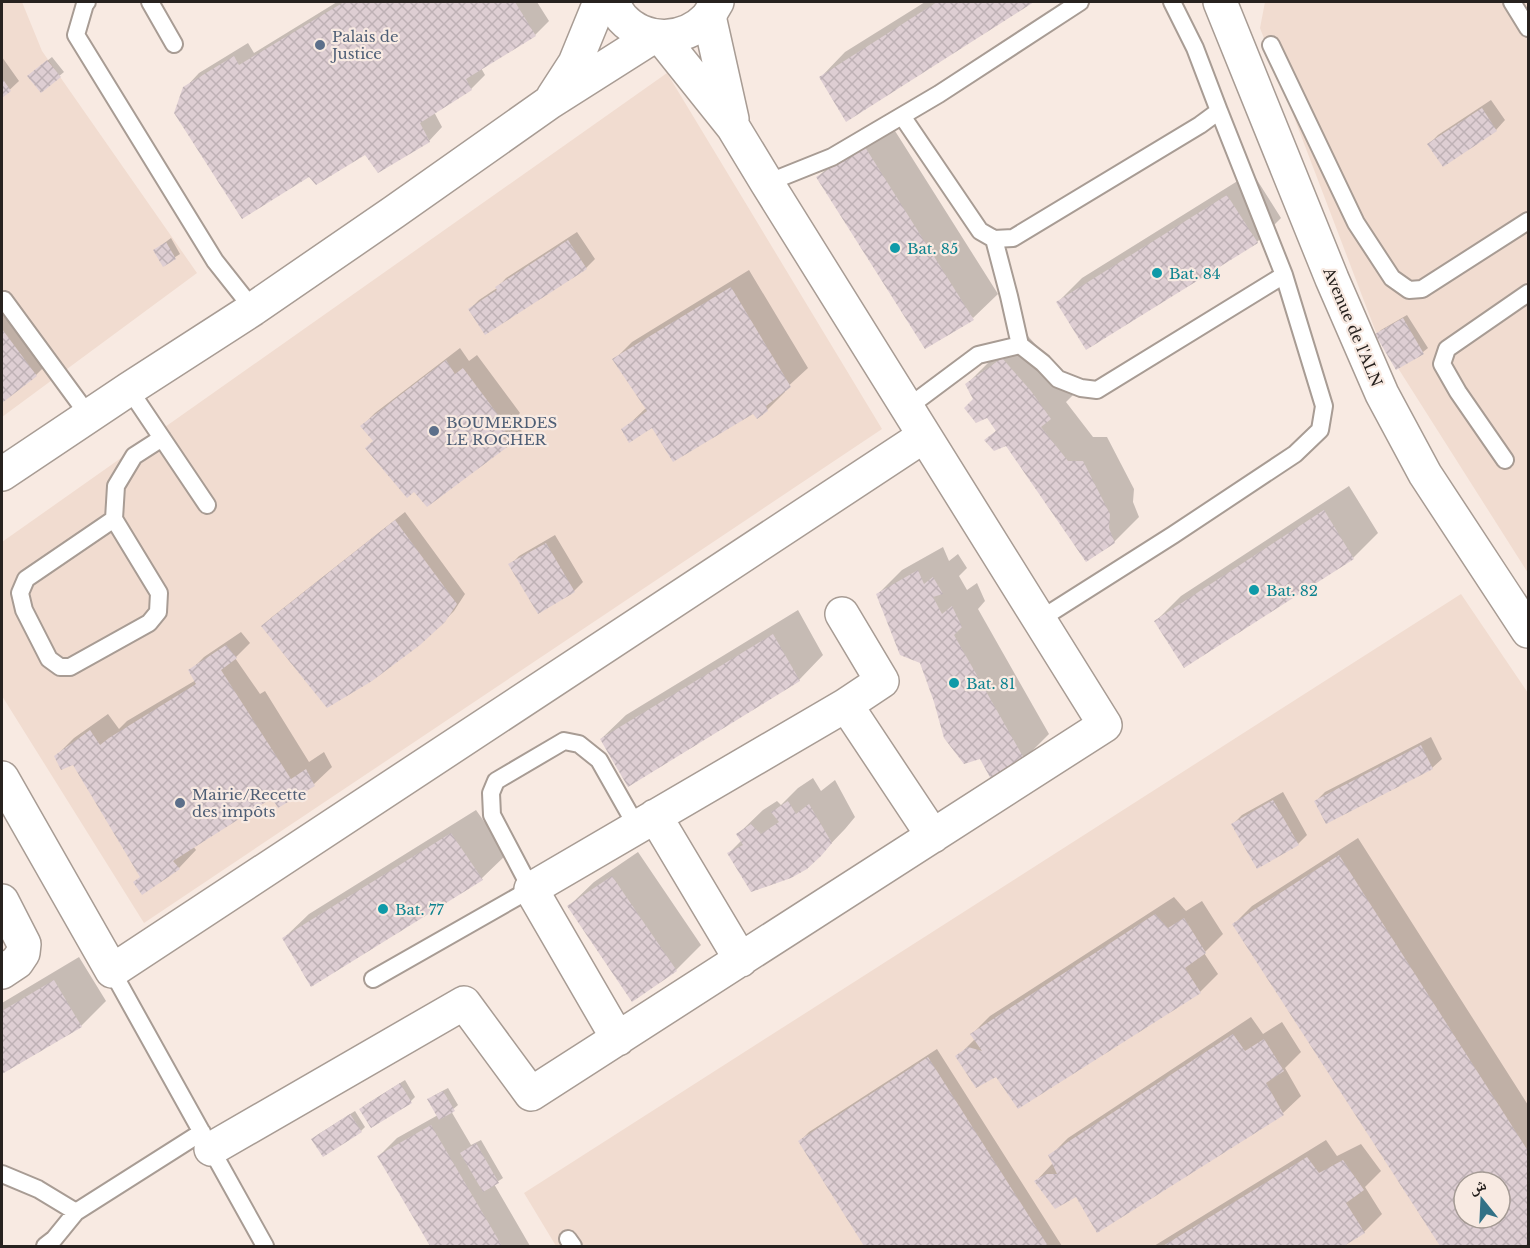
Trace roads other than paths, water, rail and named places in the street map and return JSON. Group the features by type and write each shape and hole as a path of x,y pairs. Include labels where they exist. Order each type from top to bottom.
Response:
{"street":[{"path":"550,102 575,63 600,2"},
{"path":"612,2 622,18 637,29 658,36 679,35 695,28 713,9"},
{"name":"Avenue de l'ALN","path":"1220,2 1332,279 1382,394 1425,474 1528,631"},
{"path":"713,9 733,127"},
{"path":"2,474 253,309 550,102 658,36"},
{"path":"207,1141 464,1003 531,1094 1105,725 733,127 658,36"},
{"path":"2,778 112,971 924,436"},
{"path":"618,1039 531,889 846,705 882,681 842,614"},
{"path":"846,705 933,836"},
{"path":"646,821 741,960"},
{"path":"2,901 24,944 23,953 17,962 2,972"}],"lane":[{"path":"87,2 76,35 214,261 253,309"},
{"path":"150,2 174,44"},
{"path":"767,183 832,157 939,94 1080,2"},
{"path":"1039,620 1295,454 1320,430 1324,406 1284,275 1195,48 1172,2"},
{"path":"1512,2 1528,28"},
{"path":"1271,45 1356,224 1392,278 1409,290 1422,289 1528,221"},
{"path":"902,116 980,231 994,239 1013,238 1200,125 1219,111"},
{"path":"994,239 1010,296 1020,345 1043,363 1058,379 1081,388 1097,390 1284,275"},
{"path":"1504,460 1442,364 1447,349 1528,293"},
{"path":"4,300 89,416"},
{"path":"907,408 978,355 1020,345"},
{"path":"129,389 207,505"},
{"path":"114,519 26,579 20,593 24,610 49,659 60,668 70,667 80,662 149,622 158,612 159,593 114,519 116,486 134,456 162,438"},
{"path":"373,979 531,889 492,815 491,793 496,781 564,741 579,744 598,760 646,821"},
{"path":"112,971 265,1246"},
{"path":"45,1246 54,1239 76,1212 207,1141"},
{"path":"2,1174 38,1189 76,1212"}],"place":[{"name":"Palais de Justice","path":"320,45"},
{"name":"Bat. 85","path":"895,248"},
{"name":"Bat. 84","path":"1157,273"},
{"name":"BOUMERDES LE ROCHER","path":"434,431"},
{"name":"Bat. 82","path":"1254,590"},
{"name":"Bat. 81","path":"954,683"},
{"name":"Mairie/Recette des impôts","path":"180,803"},
{"name":"Bat. 77","path":"383,909"}]}
